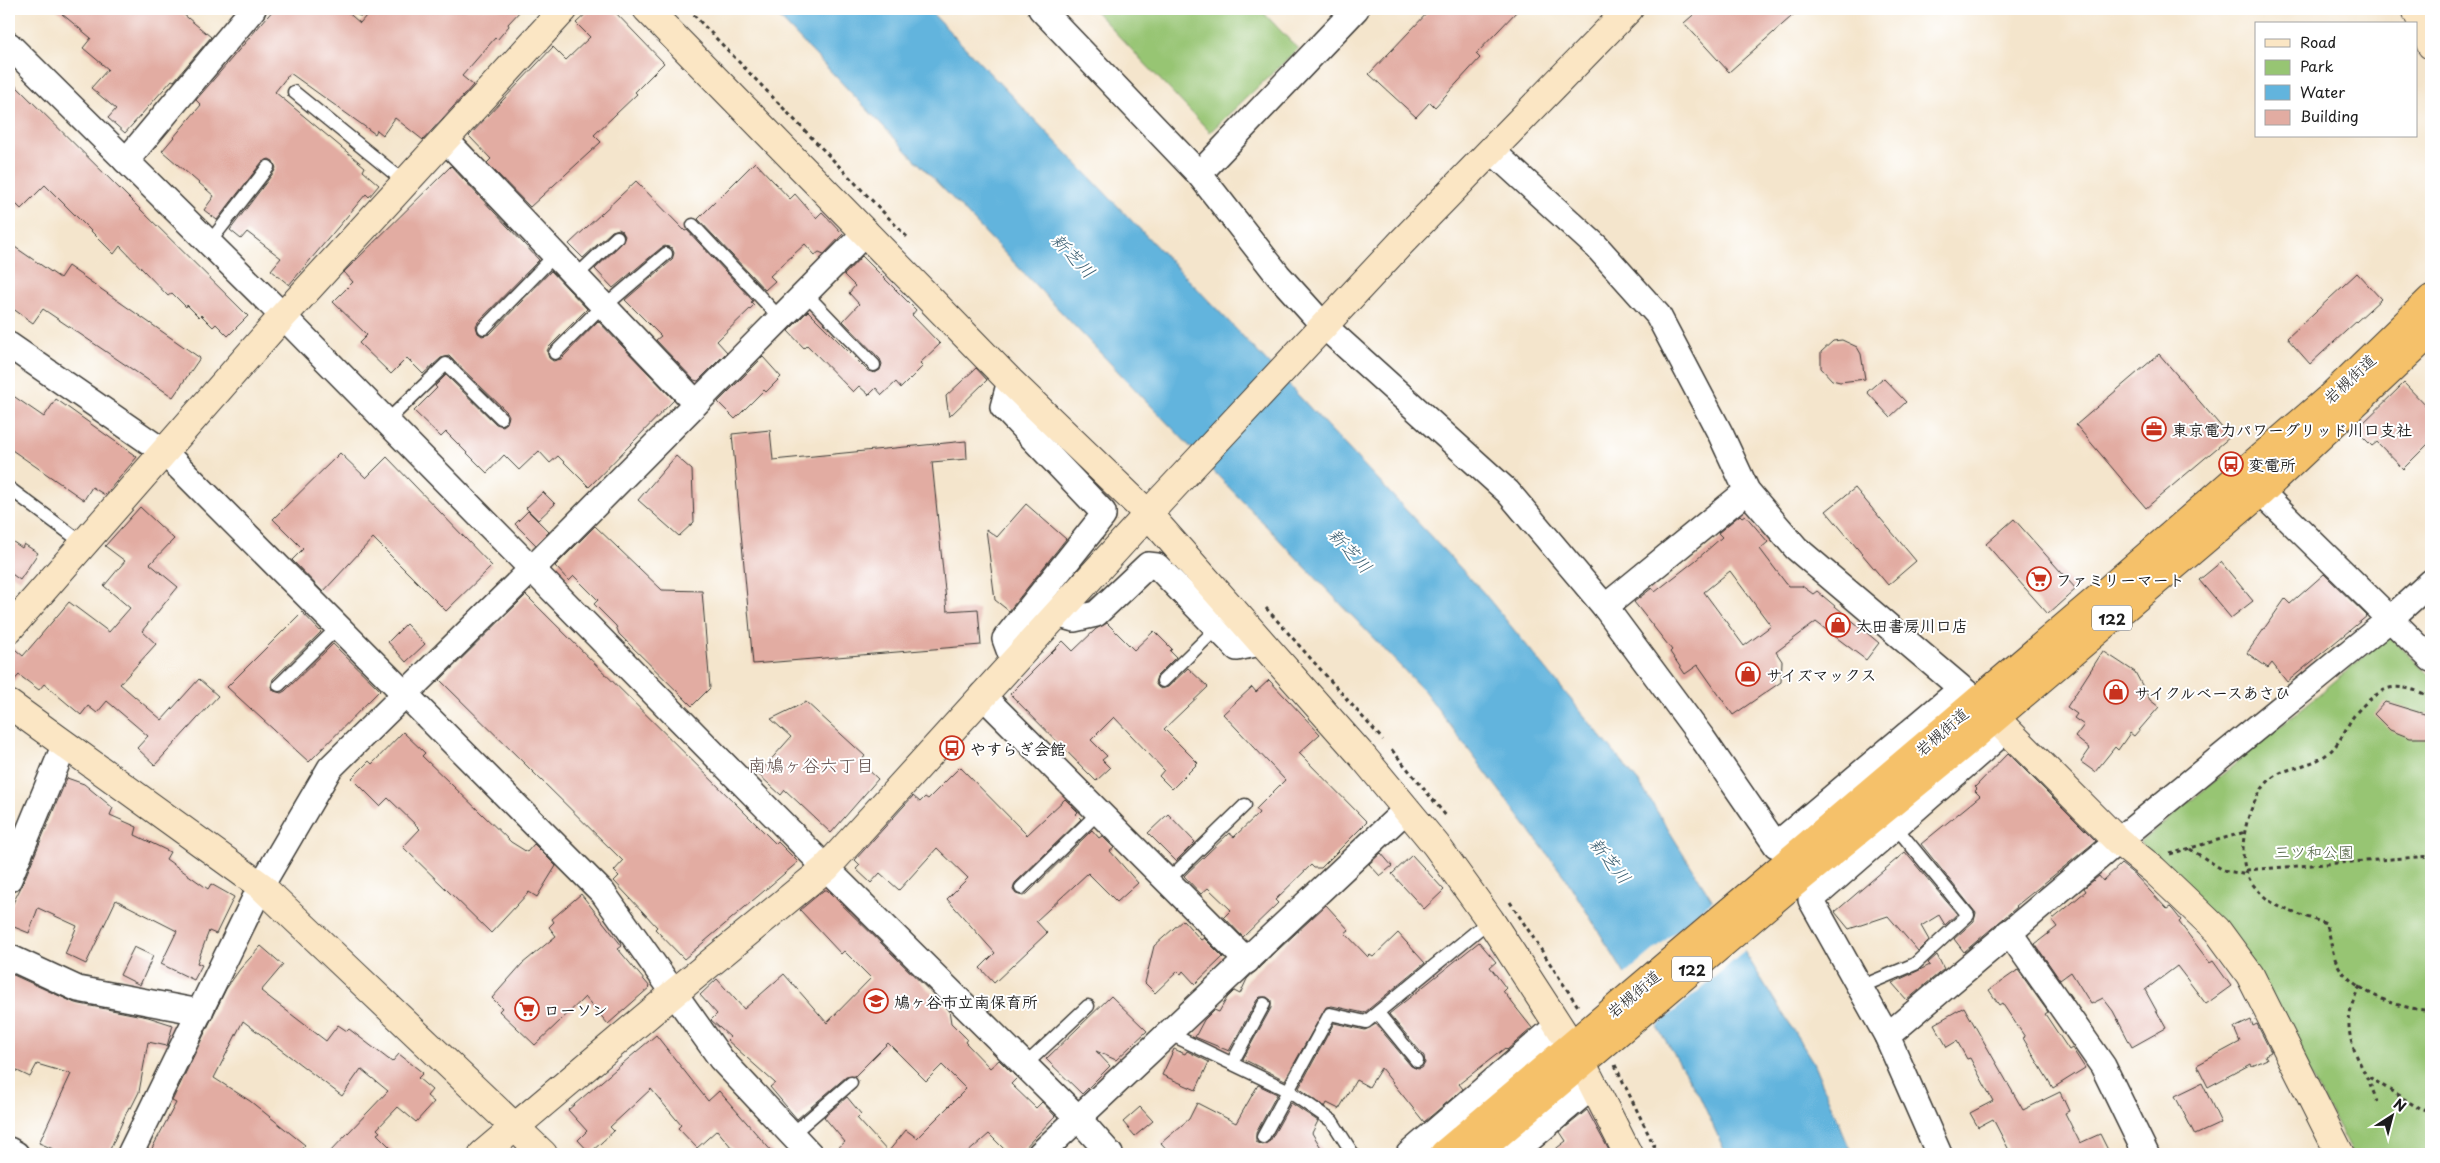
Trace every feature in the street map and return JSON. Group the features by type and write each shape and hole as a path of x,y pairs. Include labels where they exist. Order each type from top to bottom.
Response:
{"highway":[{"name":"岩槻街道","path":"1444,1154 1597,1037 1776,885 1974,736 1985,708 2108,590 2328,398 2431,299"},
{"name":"岩槻街道","path":"1985,708 2261,492 2431,332"},
{"name":"岩槻街道","path":"1475,1154 1597,1037"}],"street":[{"path":"126,161 253,9"},
{"path":"9,629 283,316 564,9"},
{"path":"647,9 1010,381 1154,508 1260,643 1353,745 1407,809 1436,845 1490,920 1561,1030 1409,1154"},
{"path":"1041,9 1199,174 1320,330 1508,492 1605,607 1703,739 1776,845 1985,708"},
{"path":"1199,174 1356,9"},
{"path":"483,1154 826,868 1012,661 1320,330 1491,150 1629,9"},
{"path":"2416,9 2431,45"},
{"path":"9,45 283,316 826,868 1077,1117 1110,1154"},
{"path":"445,139 696,403"},
{"path":"1491,150 1597,247 1658,315 1721,435 1747,491 1796,548 1985,708 2118,841 2154,870 2218,930 2250,974 2340,1154"},
{"path":"130,1154 261,886 330,768 532,569 866,232"},
{"path":"9,345 164,452 603,893 721,1059 810,1154"},
{"path":"1010,381 1003,407 1103,512 1103,516 1005,639 1012,661"},
{"path":"1605,607 1747,491"},
{"path":"2261,492 2431,659"},
{"path":"1056,614 1074,619 1096,614 1148,565 1157,566 1237,648 1260,643"},
{"path":"1887,1036 2118,841 2390,619 2431,582"},
{"path":"982,694 1247,961"},
{"path":"9,704 261,886 543,1154"},
{"path":"1939,1154 1887,1036 1811,900 1895,826 1985,708"},
{"path":"9,879 65,744"},
{"path":"1040,1154 1077,1117 1247,961 1407,809"},
{"path":"2009,932 2103,1066 2146,1154"},
{"path":"9,957 78,989 200,1012"},
{"path":"1512,1154 1591,1080 1628,1154"},
{"path":"9,1150 16,1154"}],"lane":[{"path":"294,92 406,182"},
{"path":"209,243 268,167"},
{"path":"693,225 780,318"},
{"path":"575,277 617,237"},
{"path":"555,353 603,306 666,254"},
{"path":"484,328 555,255"},
{"path":"806,292 874,365"},
{"path":"387,422 446,364 501,418"},
{"path":"9,488 84,544"},
{"path":"279,685 338,627"},
{"path":"1163,681 1217,628"},
{"path":"1167,881 1245,805"},
{"path":"1021,888 1099,812"},
{"path":"1860,987 1915,964 1968,915 1895,826"},
{"path":"1263,1137 1330,1014 1366,1022 1490,920"},
{"path":"1232,1063 1264,1004"},
{"path":"1025,1065 1088,1006"},
{"path":"1378,1013 1417,1061"},
{"path":"1168,1033 1287,1090 1332,1120 1353,1154"},
{"path":"792,1135 851,1083"}],"path":[{"path":"2431,697 2419,691 2402,687 2385,689 2357,711 2344,735 2327,755 2273,777 2260,789 2245,823 2247,875 2268,900 2290,911 2326,924 2331,936 2335,960 2349,980 2389,1002 2411,1009 2431,1010"},
{"path":"2154,870 2164,858 2245,832"},
{"path":"2189,849 2223,870 2247,875"},
{"path":"2246,870 2431,856"},
{"path":"2360,986 2348,1013 2350,1042 2368,1076 2377,1101"},
{"path":"1597,1037 1612,1061 1658,1154"},
{"path":"2368,1076 2420,1109 2431,1112"}],"green space":[{"path":"1093,9 1260,9 1298,49 1210,132"},
{"name":"三ツ和公園","path":"2389,636 2431,676 2431,1154 2352,1154 2315,1083 2140,843"}],"water":[{"name":"新芝川","path":"771,9 928,9 1235,328 1483,592 1640,784 1813,1062 1852,1154 1726,1154 1699,1095 1567,880 1425,692"}],"pier":[{"path":"1714,899 1746,950 1655,1028 1623,976"}],"building":[{"path":"56,9 177,9 211,37 174,81 172,80 125,133 108,118 116,109 91,88 108,69 83,48 91,38"},
{"path":"274,9 344,9 360,23 372,9 522,9 497,40 495,38 462,76 473,85 423,140 395,118 383,135 377,130 375,134 290,73 275,92 365,167 363,171 379,185 369,197 366,194 289,285 271,270 281,258 247,232 241,239 230,230 274,172 276,168 273,161 269,159 262,162 217,220 204,210 214,196 162,151 201,105 196,100"},
{"path":"591,9 612,9 664,63 635,92 637,94 594,135 601,142 530,207 487,163 491,159 469,136 553,47 566,60 590,37 576,23"},
{"path":"1431,9 1519,9 1476,54 1480,58 1435,107 1430,102 1416,117 1369,74"},
{"path":"1700,9 1800,9 1729,72 1684,23"},
{"path":"9,79 248,316 228,336 216,324 213,327 201,315 199,317 172,293 168,296 120,246 114,254 45,185 21,209 9,197"},
{"path":"755,162 790,199 795,194 816,218 822,212 843,234 824,254 819,252 815,255 805,244 770,276 775,281 765,290 698,219"},
{"path":"451,166 539,260 478,322 476,326 478,333 482,336 490,334 551,271 587,309 549,347 547,351 549,358 553,361 561,359 598,321 674,400 589,487 558,456 550,463 539,451 519,470 504,455 487,473 446,432 441,437 414,411 437,388 435,386 446,375 496,424 503,426 507,423 509,416 507,412 449,356 441,358 423,374 407,358 391,374 359,343 367,335 333,302 353,282 344,272"},
{"path":"636,181 685,231 687,230 753,301 751,302 754,305 717,341 727,352 698,381 694,380 656,340 661,336 625,300 672,260 674,253 672,248 665,246 661,248 613,288 595,269 623,242 625,236 622,231 619,229 612,231 583,258 569,244"},
{"path":"9,243 60,278 68,266 200,358 173,397 43,309 33,323 9,306"},
{"path":"862,256 916,310 912,315 940,344 920,363 923,366 901,388 896,382 882,395 876,388 869,395 859,386 853,392 807,345 804,348 788,331 808,311 868,371 875,373 880,370 882,364 880,359 843,321 859,304 849,293 855,286 844,275"},
{"path":"2357,273 2381,299 2310,364 2287,338"},
{"path":"1842,340 1857,347 1861,354 1865,379 1840,382 1832,380 1821,368 1821,352 1833,341"},
{"path":"2159,354 2230,437 2146,508 2076,425"},
{"path":"763,357 781,377 766,392 764,390 735,419 718,402"},
{"path":"976,368 987,380 949,417 946,396"},
{"path":"1883,378 1906,402 1890,417 1867,392"},
{"path":"2404,383 2431,411 2431,441 2403,469 2377,442 2372,446 2356,430"},
{"path":"9,393 44,417 56,399 137,457 105,495 92,487 84,500 9,448"},
{"path":"770,430 773,460 966,441 967,459 932,462 947,611 978,609 981,645 753,664 732,434"},
{"path":"340,453 366,478 387,457 492,566 446,611 373,538 323,592 292,560 303,549 273,519"},
{"path":"676,456 692,470 694,522 679,536 638,500"},
{"path":"1855,488 1916,561 1888,585 1826,511"},
{"path":"543,492 555,504 538,520 526,508"},
{"path":"1026,504 1066,539 1009,611 995,600 986,529 997,537"},
{"path":"140,507 174,539 150,564 178,587 142,631 156,644 120,684 162,720 199,679 218,696 155,765 137,748 148,736 107,701 97,713 88,706 81,715 44,684 39,690 19,675 9,686 9,644 23,656 69,602 109,632 130,608 104,586 125,561 105,546"},
{"path":"528,511 549,532 536,545 515,524"},
{"path":"1740,515 1742,517 1745,515 1768,542 1760,549 1788,586 1802,586 1813,594 1817,591 1879,643 1866,660 1816,622 1776,652 1782,661 1781,682 1733,715 1698,665 1685,674 1670,652 1672,650 1634,602 1652,588 1655,592 1696,560 1722,537 1718,533","holes":["1730,571 1771,626 1744,646 1704,592"]},
{"path":"2014,519 2076,589 2048,614 1986,544"},
{"path":"595,526 662,590 702,591 710,688 692,706 619,634 616,626 594,604 598,600 574,576 569,581 555,566"},
{"path":"9,539 22,548 24,544 38,553 20,580 9,572"},
{"path":"2221,562 2253,601 2231,618 2199,580"},
{"path":"2324,574 2367,616 2287,682 2272,663 2268,668 2247,653 2285,599 2290,604"},
{"path":"526,595 776,844 778,842 798,862 684,959 655,929 657,927 614,881 619,876 614,871 623,861 440,680"},
{"path":"302,612 321,632 273,679 271,687 274,691 281,693 285,691 333,644 380,690 309,762 227,687"},
{"path":"1107,623 1134,650 1154,631 1172,649 1170,651 1176,657 1157,676 1155,683 1161,689 1168,687 1188,668 1208,687 1164,729 1198,763 1172,789 1159,776 1164,770 1114,717 1091,740 1107,756 1102,760 1110,768 1096,781 1010,694 1063,641 1073,651 1096,629"},
{"path":"406,624 425,644 406,662 388,642"},
{"path":"2103,651 2135,672 2150,700 2159,707 2134,736 2130,733 2118,750 2115,747 2095,772 2081,762 2090,749 2075,737 2084,725 2074,718 2077,714 2067,707"},
{"path":"1269,680 1320,734 1299,753 1367,822 1321,868 1314,868 1311,865 1275,900 1278,903 1243,937 1224,917 1231,910 1208,888 1201,894 1184,876 1229,833 1234,837 1259,813 1256,809 1285,780 1223,714 1252,687 1256,692"},
{"path":"806,702 865,756 860,762 878,779 831,833 785,790 781,795 758,774 791,737 771,719"},
{"path":"2385,702 2431,716 2431,738 2410,738 2390,730 2374,714"},
{"path":"403,732 425,753 422,756 511,842 527,852 534,844 556,866 537,897 529,892 491,933 403,847 420,829 388,798 380,806 352,778 369,761 372,764"},
{"path":"2008,753 2096,841 2016,906 1964,952 1954,939 1974,921 1976,913 1921,844 1980,796 1975,791 1977,789 1975,787"},
{"path":"960,767 1027,835 1065,799 1078,812 1076,814 1081,819 1015,883 1013,890 1016,894 1023,896 1027,894 1092,830 1099,838 1102,836 1114,848 1110,851 1138,883 1117,902 1088,873 1036,921 1047,933 994,983 980,968 995,953 947,899 968,878 937,848 899,890 880,873 871,883 856,869 860,865 855,860 913,796 920,802 925,797 928,799"},
{"path":"67,778 84,784 113,808 110,815 137,827 135,835 170,852 166,859 208,889 211,884 234,897 216,934 209,931 197,963 202,965 194,980 161,964 177,931 116,900 86,964 65,954 77,926 38,908 29,933 9,925 9,911 22,885"},
{"path":"1168,814 1195,842 1176,861 1148,833"},
{"path":"1905,852 1957,914 1945,925 1939,915 1921,926 1929,940 1918,951 1888,916 1849,929 1835,912"},
{"path":"1381,853 1392,866 1380,876 1369,864"},
{"path":"1412,855 1444,890 1424,909 1392,874"},
{"path":"2121,864 2135,875 2167,909 2170,907 2173,910 2181,920 2179,922 2210,963 2213,961 2231,986 2206,1004 2177,966 2145,990 2166,1028 2132,1047 2113,1011 2103,998 2091,1004 2071,972 2060,980 2035,944 2057,927 2052,920 2086,891 2084,888 2099,876 2103,881"},
{"path":"824,890 827,890 949,1010 951,1023 967,1039 965,1042 990,1068 999,1060 1017,1078 1011,1084 1036,1108 1042,1102 1055,1116 1019,1154 1009,1154 989,1134 966,1154 831,1154 845,1142 824,1117 847,1097 861,1114 857,1118 888,1152 906,1130 917,1138 966,1089 942,1065 926,1081 888,1043 855,1076 846,1077 797,1119 770,1087 775,1083 727,1040 730,1037 711,1020 717,1014 700,995 717,979 744,1009 784,974 827,1023 871,978 844,951 841,954 800,910"},
{"path":"581,894 622,946 618,949 650,987 608,1024 585,997 535,1045 499,1011 502,1008 492,998 522,964 556,936 549,927 554,922 552,919"},
{"path":"1326,905 1349,930 1345,933 1368,957 1370,955 1373,957 1398,933 1425,963 1364,1013 1332,1006 1326,1007 1285,1080 1243,1059 1271,1008 1271,1000 1267,997 1260,997 1257,1000 1229,1051 1195,1037 1204,1020 1214,1010 1219,1012 1227,998 1234,991 1240,994 1247,979"},
{"path":"1183,920 1201,940 1204,938 1223,957 1195,984 1183,971 1181,974 1178,971 1155,993 1145,983 1154,946"},
{"path":"1479,942 1496,962 1490,967 1506,988 1503,991 1532,1028 1507,1050 1505,1048 1459,1084 1463,1089 1424,1122 1381,1068 1369,1087 1356,1080 1339,1109 1327,1103 1325,1107 1299,1088 1334,1023 1365,1030 1376,1024 1411,1066 1418,1069 1422,1068 1425,1063 1424,1056 1389,1014"},
{"path":"261,946 283,965 261,991 326,1041 338,1025 347,1031 349,1029 392,1062 399,1054 423,1073 418,1078 432,1090 427,1096 434,1102 416,1122 398,1107 377,1129 380,1132 377,1134 397,1154 360,1154 356,1150 353,1154 328,1154 388,1091 361,1069 342,1096 243,1021 214,1078 250,1101 305,1145 297,1154 149,1154 176,1103 172,1101 226,989 240,969"},
{"path":"134,947 153,956 140,985 120,975"},
{"path":"1937,955 1944,969 1907,1000 1892,983 1930,965 1928,963"},
{"path":"2018,970 2048,1012 2045,1014 2069,1050 2072,1048 2085,1068 2053,1088 2023,1038 2025,1037 2002,1003 1999,1005 1989,990"},
{"path":"9,973 75,1003 148,1017 173,1025 167,1046 148,1042 139,1092 131,1108 129,1107 108,1154 65,1154 39,1143 71,1074 37,1064 30,1077 9,1067"},
{"path":"1111,996 1147,1031 1116,1060 1096,1051 1110,1066 1082,1094 1046,1059"},
{"path":"1964,1007 2023,1110 2060,1092 2069,1111 2065,1113 2080,1143 2100,1134 2110,1154 2011,1154 1993,1119 1978,1127 1970,1113 1993,1101 1970,1058 1967,1059 1957,1041 1947,1047 1934,1024"},
{"path":"2251,1020 2253,1026 2257,1024 2271,1052 2265,1055 2267,1059 2252,1066 2251,1064 2208,1087 2197,1065 2240,1042 2234,1028"},
{"path":"656,1035 708,1101 719,1091 774,1154 737,1154 717,1130 697,1148 678,1128 681,1125 651,1089 610,1127 614,1131 590,1153 578,1140 587,1131 568,1110"},
{"path":"1174,1049 1185,1054 1187,1051 1209,1062 1196,1090 1162,1075"},
{"path":"2202,1083 2221,1123 2195,1135 2175,1096"},
{"path":"1258,1085 1277,1094 1256,1133 1256,1142 1263,1145 1270,1141 1291,1103 1318,1121 1312,1133 1325,1154 1171,1154 1161,1143 1189,1119 1197,1103 1236,1123"},
{"path":"1140,1107 1153,1121 1135,1136 1123,1122"},
{"path":"1587,1110 1611,1154 1549,1154 1566,1141 1560,1132"}],"place":[{"name":"東京電力パワーグリッド川口支社","path":"2154,429"},
{"name":"変電所","path":"2231,464"},
{"name":"ファミリーマート","path":"2039,579"},
{"name":"太田書房川口店","path":"1838,625"},
{"name":"サイズマックス","path":"1748,674"},
{"name":"サイクルベースあさひ","path":"2116,692"},
{"name":"やすらぎ会館","path":"952,748"},
{"name":"鳩ヶ谷市立南保育所","path":"876,1001"},
{"name":"ローソン","path":"527,1009"}],"district":[{"name":"南鳩ヶ谷六丁目","path":"811,764"}]}
